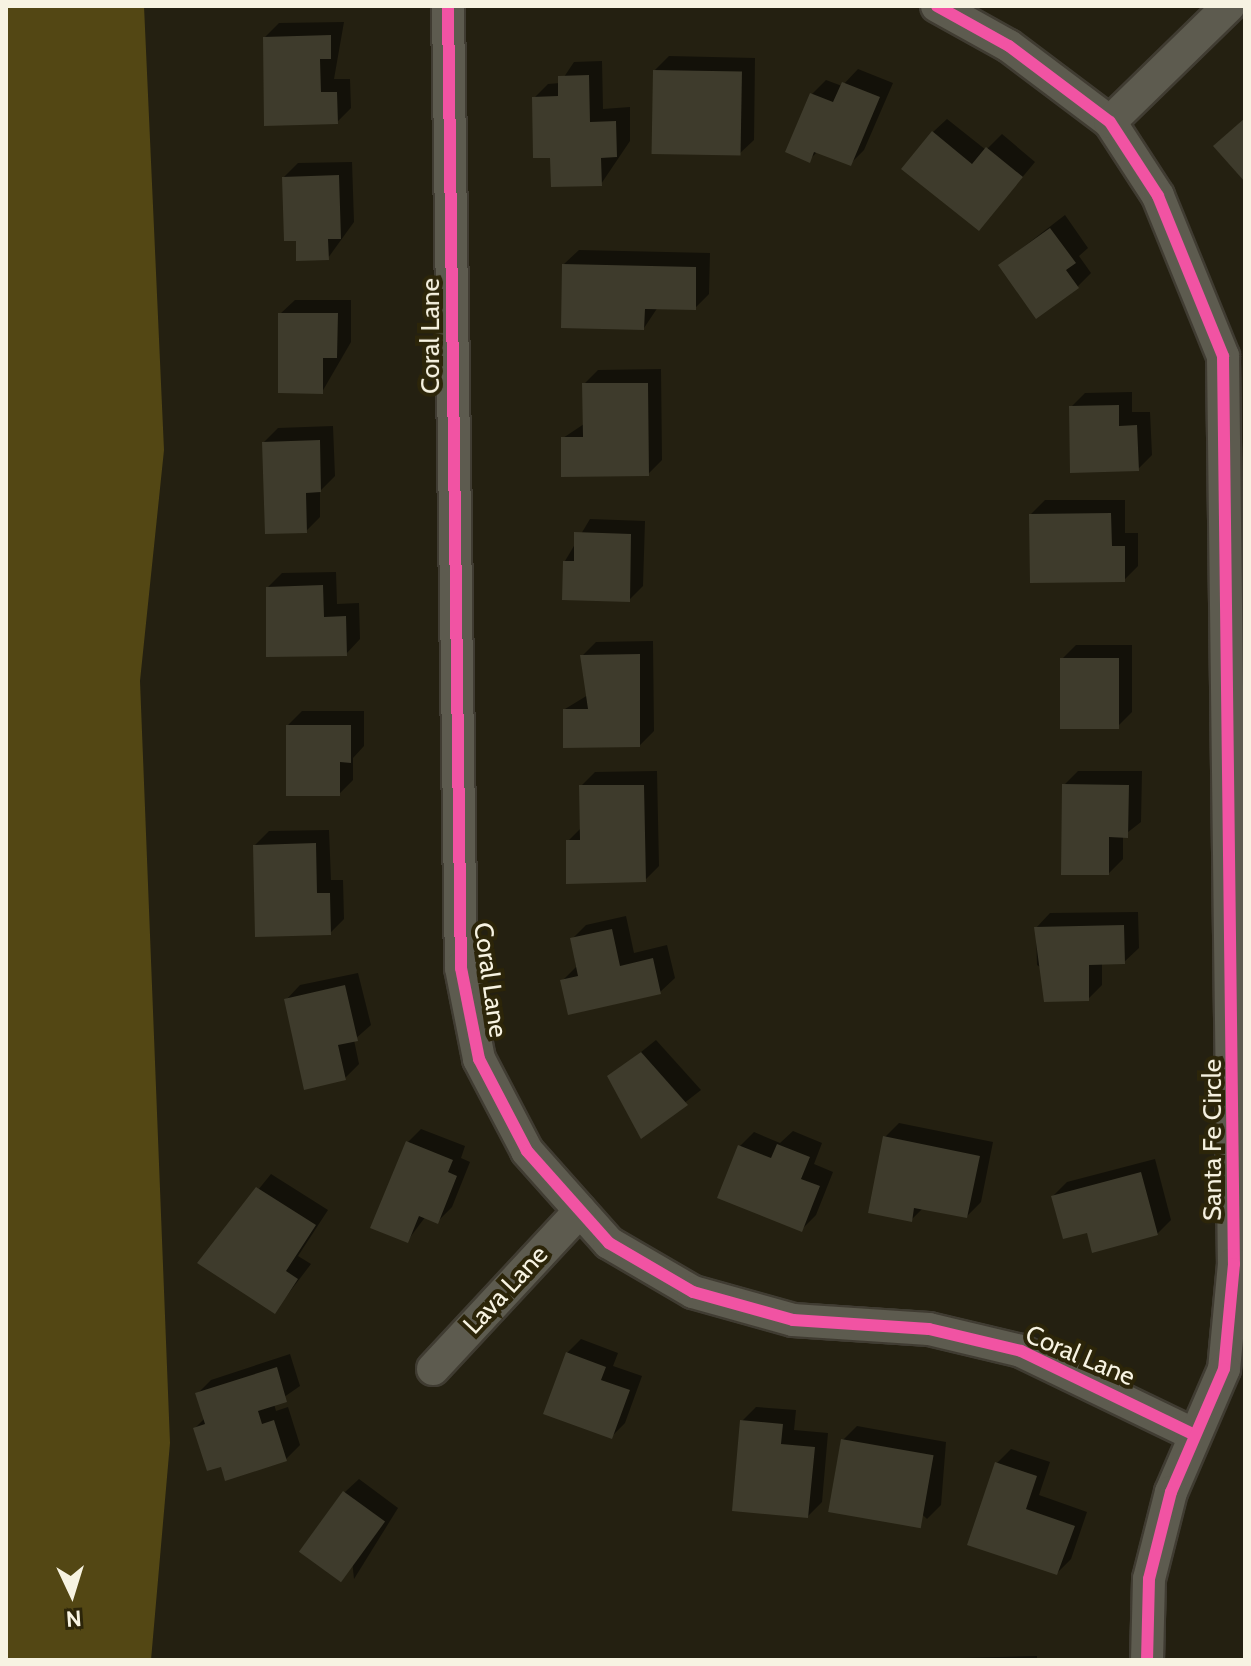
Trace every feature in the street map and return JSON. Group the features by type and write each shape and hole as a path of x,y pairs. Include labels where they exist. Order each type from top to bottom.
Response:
{"street":[{"name":"Coral Lane","path":"448,6 461,968 479,1059 527,1151 609,1243 693,1292 793,1320 929,1329 1021,1351 1195,1435"},
{"name":"Santa Fe Circle","path":"937,6 1009,46 1110,122 1165,209 1223,356 1234,1264 1224,1369 1171,1492 1149,1579 1147,1660"},
{"path":"1110,122 1229,6"},
{"name":"Lava Lane","path":"433,1369 580,1211"}],"shaded area":[{"path":"6,6 144,6 164,450 140,681 170,1443 151,1660 6,1660"}],"building":[{"path":"331,35 331,59 320,59 321,92 337,92 338,124 264,126 263,37"},
{"path":"653,70 742,72 741,156 652,154"},
{"path":"589,75 590,122 616,121 617,157 601,158 602,186 551,187 550,158 533,158 532,97 558,96 558,76"},
{"path":"842,82 880,97 851,166 814,152 810,163 785,152 810,93 833,102"},
{"path":"1245,118 1245,182 1213,146"},
{"path":"932,131 972,164 986,147 1023,177 979,231 901,169"},
{"path":"339,175 341,239 328,239 329,260 296,261 296,241 284,241 282,177"},
{"path":"1050,228 1076,263 1066,270 1079,288 1036,319 998,265"},
{"path":"562,264 696,267 696,310 645,309 644,330 561,328"},
{"path":"278,313 338,313 337,358 323,358 323,394 278,393"},
{"path":"582,383 648,383 649,476 561,477 561,437 583,437"},
{"path":"1119,405 1119,426 1137,425 1139,471 1070,473 1069,406"},
{"path":"320,440 321,492 306,493 307,533 265,534 262,442"},
{"path":"1111,513 1112,546 1125,546 1125,582 1030,583 1029,514"},
{"path":"574,532 631,534 630,602 562,600 563,561 574,561"},
{"path":"323,585 324,617 346,616 347,656 266,657 266,587"},
{"path":"640,654 640,747 563,748 563,709 588,709 580,655"},
{"path":"1060,658 1119,658 1119,729 1060,729"},
{"path":"286,725 351,725 351,763 340,762 340,796 286,796"},
{"path":"1062,784 1129,785 1128,838 1109,837 1109,875 1061,875"},
{"path":"579,785 644,785 646,882 566,884 566,840 580,840"},
{"path":"316,843 317,893 330,893 331,935 255,937 253,845"},
{"path":"1124,925 1125,964 1089,965 1089,1001 1044,1002 1034,927"},
{"path":"612,929 620,966 653,958 661,994 568,1015 560,980 578,976 570,938"},
{"path":"345,985 358,1041 338,1045 346,1080 304,1090 284,999"},
{"path":"641,1052 688,1105 641,1139 607,1076"},
{"path":"883,1136 980,1156 967,1218 914,1208 912,1222 868,1213"},
{"path":"406,1141 453,1160 448,1172 457,1176 438,1224 419,1216 408,1243 370,1228"},
{"path":"777,1144 810,1157 801,1179 820,1186 802,1232 717,1198 738,1145 771,1158"},
{"path":"1141,1172 1158,1235 1092,1253 1087,1233 1063,1239 1051,1196"},
{"path":"256,1187 316,1225 286,1271 298,1279 275,1314 197,1263"},
{"path":"566,1352 606,1367 601,1380 630,1390 612,1439 543,1414"},
{"path":"277,1367 287,1402 258,1411 262,1424 274,1420 287,1461 225,1481 221,1467 207,1471 193,1428 205,1424 195,1393"},
{"path":"740,1420 783,1424 781,1444 815,1447 808,1518 732,1511"},
{"path":"841,1439 934,1455 921,1528 828,1512"},
{"path":"995,1462 1037,1476 1026,1509 1075,1526 1057,1575 967,1545"},
{"path":"343,1491 385,1522 341,1582 299,1552"}],"cycle path":[{"path":"448,6 461,968 479,1059 527,1151 609,1243 693,1292 793,1320 929,1329 1021,1351 1195,1435"},
{"path":"937,6 1009,46 1110,122 1158,196 1223,356 1234,1264 1224,1369 1171,1492 1149,1579 1147,1660"}]}
